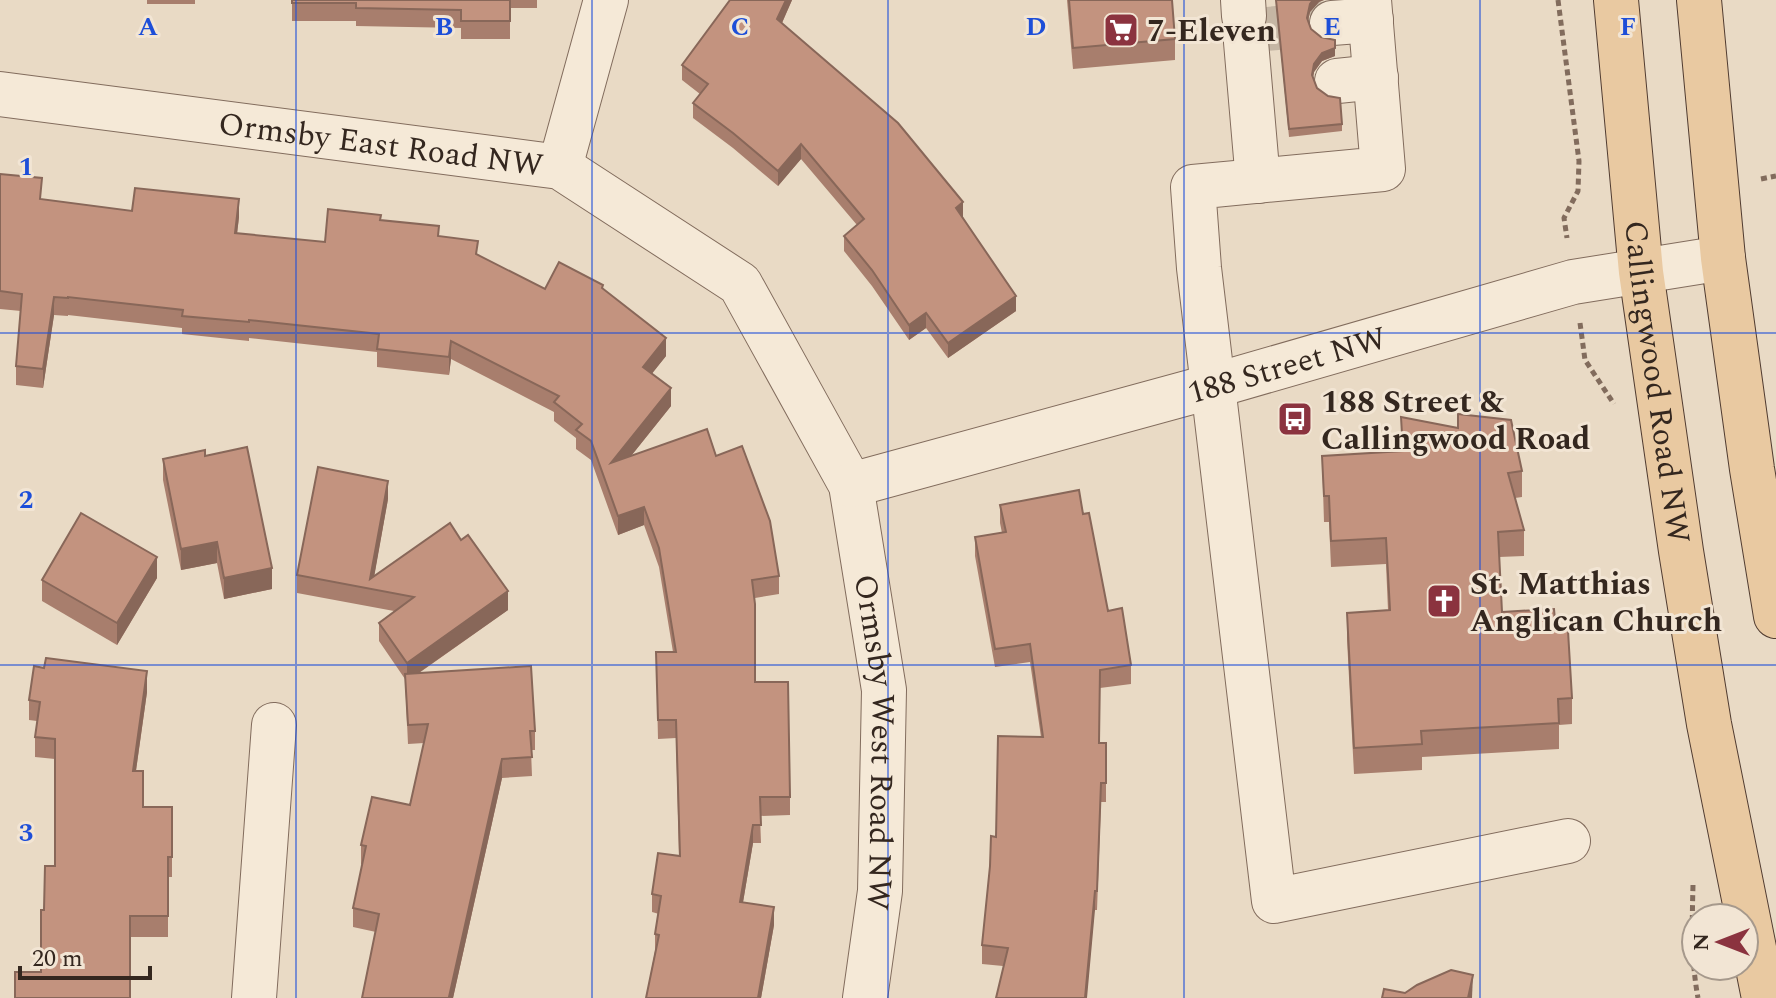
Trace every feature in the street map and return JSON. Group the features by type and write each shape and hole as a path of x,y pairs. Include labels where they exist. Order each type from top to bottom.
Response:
{"main road":[{"name":"Callingwood Road NW","path":"1616,0 1641,272 1681,551 1709,724 1764,998"},
{"path":"1699,0 1723,258 1776,616"}],"street":[{"path":"560,167 606,0"},
{"path":"1357,14 1357,79 1383,169 1193,187 1199,268 1274,901 1568,841"},
{"path":"1244,19 1267,88 1258,181"},
{"name":"Ormsby East Road NW","path":"0,94 560,167 740,284 851,485"},
{"name":"188 Street NW","path":"851,485 1213,386 1573,282 1723,258"},
{"name":"Ormsby West Road NW","path":"851,485 884,690 880,891 865,998"},
{"path":"254,998 274,725"}],"building":[{"path":"292,0 510,0 510,21 461,21 461,10 356,8 356,3 292,3"},
{"path":"730,0 786,0 777,19 898,123 963,202 956,208 1016,296 948,343 926,313 909,325 872,270 844,236 864,219 801,144 778,171 693,103 708,84 682,65"},
{"name":"7-Eleven","path":"1069,0 1172,0 1175,39 1073,48"},
{"path":"1276,0 1313,0 1307,18 1311,29 1321,37 1335,40 1335,48 1322,53 1314,64 1312,75 1317,88 1328,96 1340,98 1342,124 1289,129"},
{"path":"0,174 42,178 40,199 132,211 135,188 239,199 235,233 325,242 328,209 381,215 380,220 439,226 438,236 478,241 476,254 545,289 559,262 603,285 602,288 666,338 643,367 671,388 611,463 707,429 716,456 742,446 770,521 779,576 752,580 755,682 788,682 790,797 760,797 761,825 753,825 740,902 774,907 758,998 646,998 659,935 655,934 661,896 652,894 658,853 680,856 676,720 658,720 656,652 676,652 659,548 644,507 618,516 591,441 576,430 582,424 554,402 559,396 451,341 449,357 377,349 379,334 182,316 183,310 68,297 54,297 43,369 16,366 22,294 0,291"},
{"name":"St. Matthias Anglican Church","path":"1458,414 1511,420 1522,471 1508,473 1524,530 1498,532 1502,612 1554,609 1556,631 1568,631 1572,698 1558,699 1559,723 1421,731 1422,744 1354,748 1347,613 1390,610 1386,538 1331,541 1329,496 1324,496 1322,456 1403,451 1401,417 1458,428"},
{"path":"247,447 272,568 224,578 217,542 181,549 163,459 205,450 205,456"},
{"path":"318,467 388,481 370,579 450,523 461,540 468,535 508,591 407,663 379,623 414,597 297,575"},
{"path":"1079,490 1083,514 1089,513 1108,611 1122,608 1131,665 1100,670 1099,743 1106,743 1106,783 1101,783 1097,891 1085,998 996,998 1008,948 982,945 991,836 996,837 998,736 1043,737 1030,644 995,649 975,537 1006,532 1000,505"},
{"path":"81,513 157,557 117,623 42,580"},
{"path":"46,658 147,671 133,771 143,771 143,807 172,807 172,857 168,857 168,916 130,916 130,998 15,998 15,972 41,972 45,866 55,866 55,739 35,737 40,702 29,700 34,666 44,668"},
{"path":"531,666 535,731 530,731 532,757 502,759 451,998 362,998 379,914 353,908 366,846 361,845 372,797 410,805 428,724 408,725 405,674"},
{"path":"1451,970 1473,975 1468,998 1382,998 1384,989 1405,993"}],"tunnel":[{"path":"1245,31 1332,23"}],"place":[{"name":"7-Eleven","path":"1121,30"},
{"name":"188 Street & Callingwood Road","path":"1295,419"},
{"name":"St. Matthias Anglican Church","path":"1444,601"}]}
